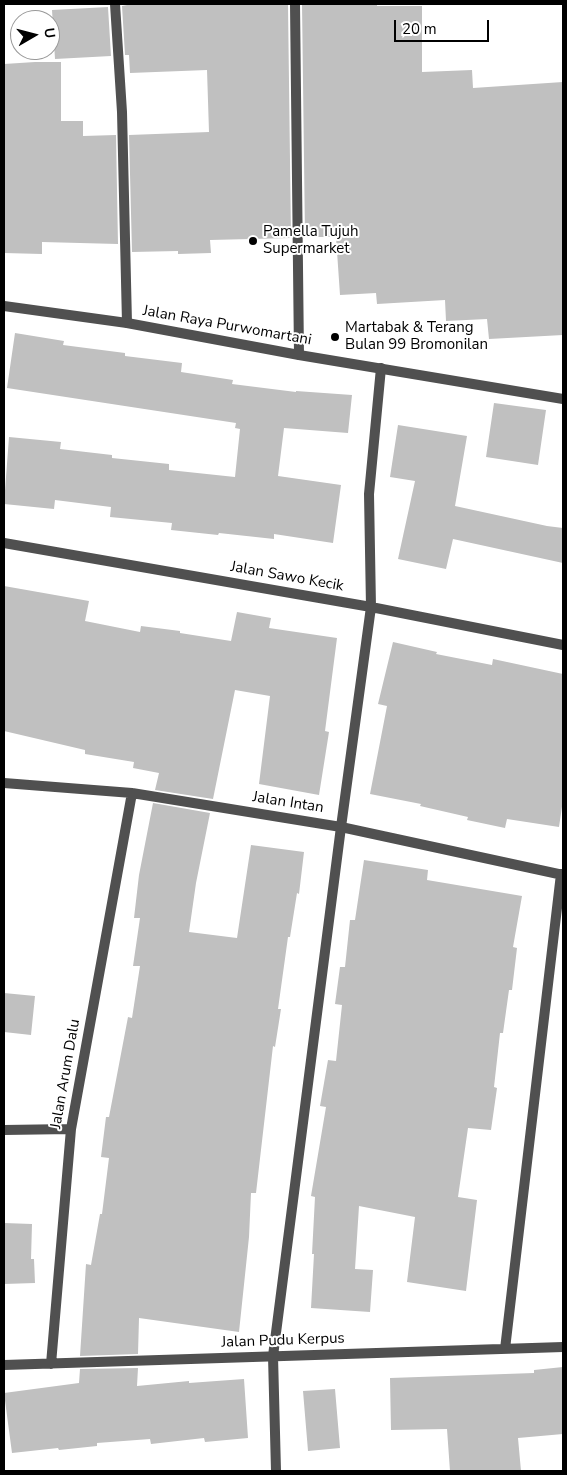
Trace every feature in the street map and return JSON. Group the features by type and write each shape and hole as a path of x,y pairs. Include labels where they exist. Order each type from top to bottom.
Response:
{"street":[{"path":"115,4 122,112 127,323"},
{"path":"295,4 299,355"},
{"name":"Jalan Raya Purwomartani","path":"4,306 127,323 299,355 563,399"},
{"path":"276,1471 273,1356 371,606 369,494 381,368"},
{"name":"Jalan Sawo Kecik","path":"4,544 371,606 563,645"},
{"name":"Jalan Intan","path":"4,783 132,793 341,827 562,875"},
{"name":"Jalan Arum Dalu","path":"51,1364 71,1128 132,793"},
{"path":"505,1349 562,875"},
{"path":"4,1130 71,1128"},
{"name":"Jalan Pudu Kerpus","path":"4,1365 563,1347"}],"building":[{"path":"127,4 288,4 291,238 210,240 211,253 178,254 178,251 132,252 129,135 209,132 207,70 130,73 129,55 125,55 122,6"},
{"path":"302,4 422,6 422,72 472,70 473,88 563,82 563,335 489,339 487,319 446,321 445,300 377,304 376,293 340,295 336,237 305,237"},
{"path":"108,7 111,56 60,59 60,10 52,10"},
{"path":"61,62 61,121 83,121 83,136 116,135 118,244 42,242 42,254 4,253 4,64"},
{"path":"15,333 64,341 63,345 125,353 125,356 182,363 181,372 233,380 232,384 296,392 352,395 348,433 284,428 278,476 341,485 333,543 274,534 274,539 171,530 172,523 110,517 111,507 55,500 54,509 4,504 9,437 61,442 60,449 112,455 112,458 169,464 169,470 235,477 240,429 235,428 236,423 7,388"},
{"path":"494,403 546,410 538,465 486,457"},
{"path":"398,425 467,436 455,506 563,528 563,563 453,539 446,569 398,559 415,481 390,477"},
{"path":"4,586 89,601 85,621 140,632 141,626 231,641 237,612 271,618 269,628 337,638 325,731 329,732 319,795 259,784 270,696 235,690 213,799 155,790 159,773 133,768 134,762 85,754 85,750 4,731"},
{"path":"393,642 437,652 436,654 492,665 493,659 563,674 563,800 559,827 507,819 505,828 467,820 468,817 420,806 421,804 370,794 387,706 378,704"},
{"path":"153,803 210,813 196,883 189,932 237,938 251,845 304,852 299,894 297,893 290,937 288,937 278,1009 281,1009 275,1047 273,1046 256,1193 251,1193 249,1237 239,1332 139,1318 138,1354 80,1356 86,1264 91,1265 100,1214 102,1214 109,1158 101,1157 106,1117 109,1117 128,1017 132,1018 140,966 133,966 140,918 134,918 139,875"},
{"path":"364,860 428,870 427,880 522,896 513,947 517,948 512,990 509,990 503,1033 500,1033 494,1087 497,1088 491,1130 468,1128 458,1197 477,1200 466,1291 407,1282 415,1217 359,1206 355,1269 373,1270 370,1312 311,1308 315,1197 311,1196 326,1107 320,1106 328,1060 336,1061 342,1005 335,1004 340,967 345,967 350,920 355,920"},
{"path":"4,993 35,996 31,1035 4,1032"},
{"path":"4,1223 32,1224 31,1259 34,1259 35,1283 4,1284"},
{"path":"563,1367 563,1434 518,1438 521,1471 450,1471 447,1429 391,1430 390,1378 534,1373 534,1370"},
{"path":"138,1368 137,1386 189,1381 189,1383 244,1379 248,1438 205,1442 204,1438 151,1444 150,1439 97,1443 97,1446 59,1450 58,1448 12,1453 4,1393 79,1383 80,1369"},
{"path":"335,1389 340,1448 308,1451 303,1391"}],"place":[{"name":"Pamella Tujuh Supermarket","path":"253,241"},
{"name":"Martabak & Terang Bulan 99 Bromonilan","path":"335,337"}]}
